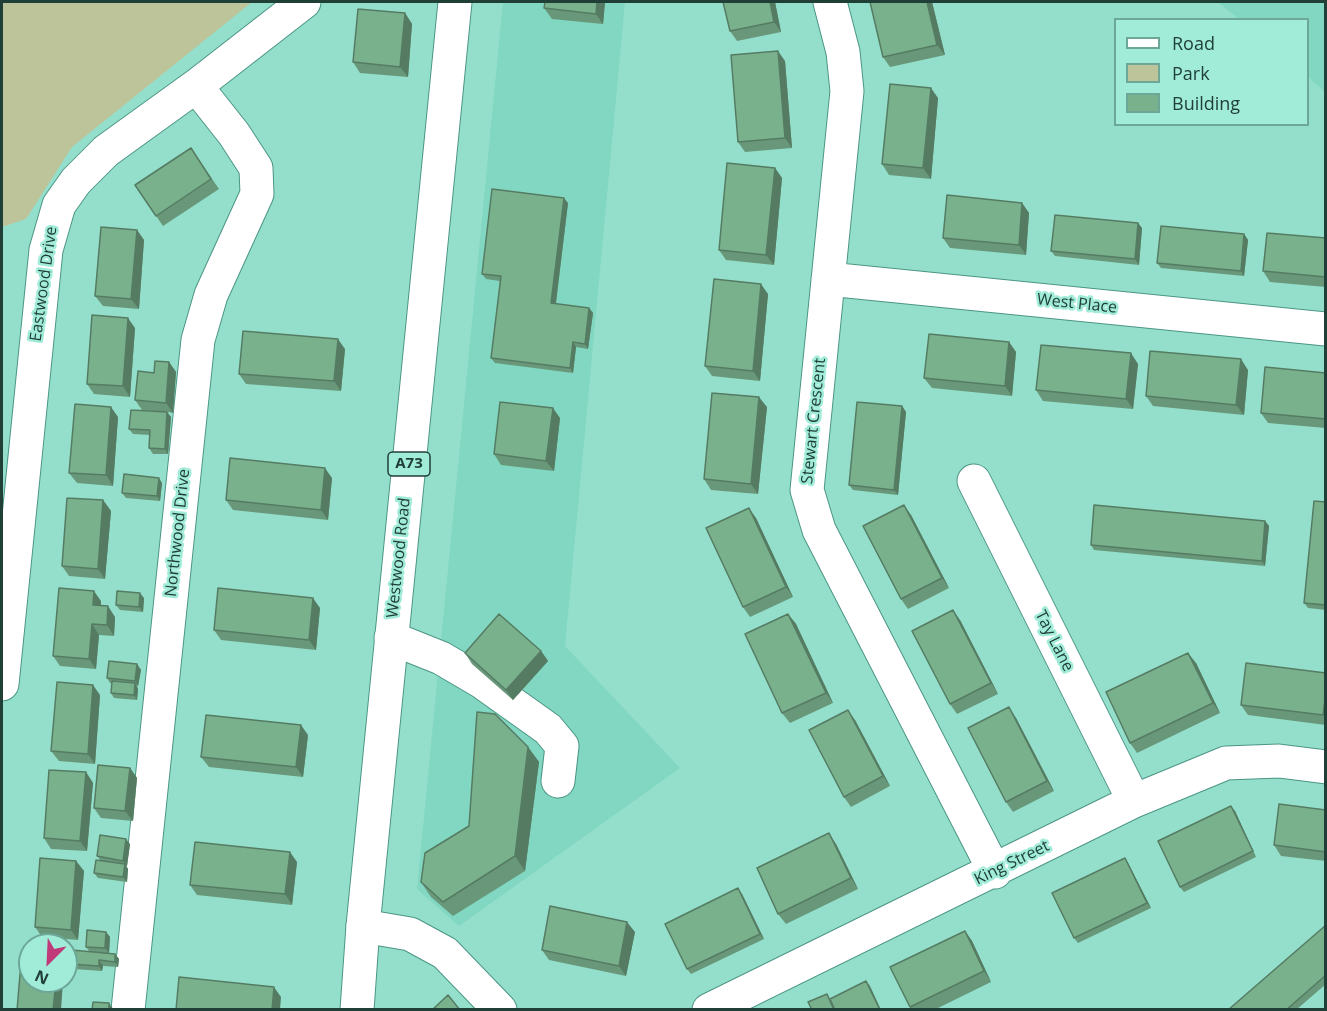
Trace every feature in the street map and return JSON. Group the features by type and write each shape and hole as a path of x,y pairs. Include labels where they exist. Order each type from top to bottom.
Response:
{"street":[{"name":"Eastwood Drive","path":"2,684 14,430 46,250 58,205 76,181 106,151 196,86 304,2"},
{"name":"Westwood Road","path":"357,1009 391,638 455,2"},
{"name":"Stewart Crescent","path":"830,2 843,52 846,92 807,490 819,530 995,872"},
{"name":"Northwood Drive","path":"128,1010 198,340 211,295 257,194 256,168 234,134 196,86"},
{"name":"West Place","path":"828,279 1326,329"},
{"name":"Tay Lane","path":"974,481 1134,801"},
{"path":"391,638 441,658 482,682 548,729 562,746 558,782"},
{"name":"King Street","path":"709,1010 995,872 1134,801 1226,763 1279,761 1326,767"},
{"path":"363,926 410,934 445,953 500,1010"}],"shaded area":[{"path":"503,2 625,2 565,646 680,768 459,926 417,889"},
{"path":"1218,2 1325,2 1325,92 1309,78 1309,18 1238,18"}],"green space":[{"path":"2,2 252,2 72,147 26,219 2,227"}],"building":[{"path":"545,2 597,2 596,14 544,8"},
{"path":"723,2 770,2 774,22 730,31"},
{"path":"870,2 927,2 937,45 883,57"},
{"path":"358,9 405,13 400,67 353,62"},
{"path":"778,51 785,138 738,142 731,55"},
{"path":"890,84 931,88 923,168 882,164"},
{"path":"191,148 211,179 156,216 135,185"},
{"path":"727,163 775,168 766,255 719,250"},
{"path":"492,189 564,198 551,303 589,308 585,344 573,342 570,368 491,358 501,276 482,274"},
{"path":"947,195 1022,203 1019,245 943,238"},
{"path":"1055,215 1138,223 1135,259 1051,251"},
{"path":"1161,226 1244,234 1241,271 1157,263"},
{"path":"101,227 137,230 131,299 95,296"},
{"path":"1267,233 1326,238 1326,277 1263,271"},
{"path":"714,279 761,284 753,371 705,366"},
{"path":"92,315 128,318 123,386 87,384"},
{"path":"243,331 338,339 334,381 239,374"},
{"path":"929,334 1009,342 1005,386 924,378"},
{"path":"1041,345 1131,353 1126,399 1036,390"},
{"path":"1150,351 1241,359 1236,405 1146,396"},
{"path":"155,361 169,362 166,403 135,400 138,371 154,373"},
{"path":"1265,367 1326,373 1326,419 1261,413"},
{"path":"712,393 759,397 751,484 704,479"},
{"path":"500,402 553,408 546,461 494,454"},
{"path":"857,402 902,406 894,490 849,485"},
{"path":"75,404 111,407 106,475 69,473"},
{"path":"131,410 167,412 165,449 149,448 150,430 129,429"},
{"path":"230,458 325,468 321,510 226,500"},
{"path":"124,474 159,478 157,496 122,493"},
{"path":"67,498 103,500 98,569 62,566"},
{"path":"1314,501 1326,502 1326,605 1304,603"},
{"path":"904,505 942,578 901,599 863,526"},
{"path":"1094,505 1265,521 1262,561 1091,545"},
{"path":"749,508 786,587 743,607 706,528"},
{"path":"59,588 94,591 93,605 108,606 107,625 92,624 89,659 53,656"},
{"path":"218,588 313,598 309,640 214,630"},
{"path":"117,591 140,593 139,607 116,605"},
{"path":"953,610 991,683 950,704 912,631"},
{"path":"499,614 541,651 506,690 465,653"},
{"path":"788,614 826,693 782,713 745,634"},
{"path":"1188,653 1213,703 1130,743 1106,692"},
{"path":"109,661 137,664 135,681 107,678"},
{"path":"1246,663 1326,673 1323,715 1241,705"},
{"path":"112,681 135,683 134,695 111,693"},
{"path":"57,682 93,685 88,754 51,751"},
{"path":"1009,707 1047,781 1006,802 968,728"},
{"path":"848,710 883,776 844,797 809,730"},
{"path":"477,712 495,714 528,747 515,856 443,902 421,882 425,853 469,826"},
{"path":"206,715 301,725 296,767 201,757"},
{"path":"98,765 130,768 125,811 94,808"},
{"path":"49,770 86,772 80,841 44,838"},
{"path":"1279,804 1326,810 1326,852 1274,845"},
{"path":"1231,806 1253,851 1180,887 1158,841"},
{"path":"829,833 851,878 778,914 757,868"},
{"path":"100,835 126,839 123,861 97,856"},
{"path":"195,842 290,852 285,894 190,885"},
{"path":"40,858 76,861 71,930 35,927"},
{"path":"1125,858 1147,903 1074,938 1052,893"},
{"path":"96,860 125,864 123,877 94,873"},
{"path":"738,888 760,934 687,969 665,924"},
{"path":"550,906 627,922 619,966 542,950"},
{"path":"1326,925 1326,975 1286,1010 1228,1010"},
{"path":"87,930 106,932 105,948 86,947"},
{"path":"965,931 984,971 910,1007 890,967"},
{"path":"78,951 115,954 115,962 99,960 99,966 78,965"},
{"path":"179,977 274,987 272,1010 176,1010"},
{"path":"866,981 880,1010 835,1010 830,999"},
{"path":"18,993 55,993 53,1010 17,1010"},
{"path":"827,994 834,1010 812,1010 808,1002"},
{"path":"448,995 460,1010 432,1010"},
{"path":"93,1002 109,1003 109,1010 92,1010"}]}
